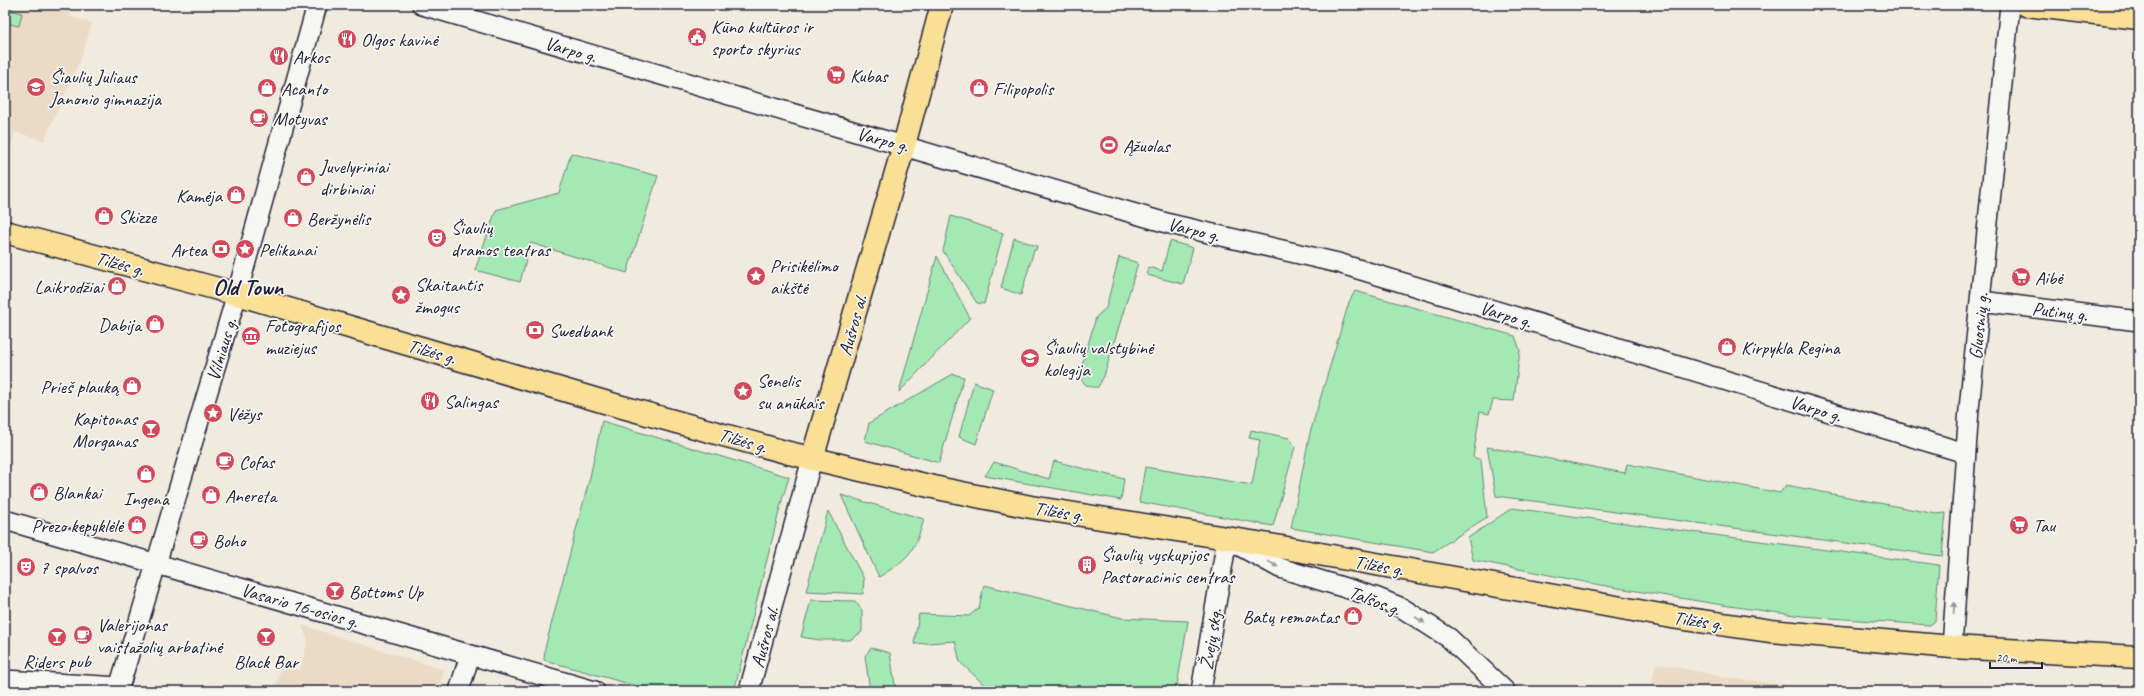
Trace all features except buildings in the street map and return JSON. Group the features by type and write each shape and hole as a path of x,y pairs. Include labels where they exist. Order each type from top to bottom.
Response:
{"main road":[{"name":"Aušros al.","path":"812,459 904,145 942,5"},
{"path":"2026,5 2048,6 2139,18"},
{"name":"Tilžės g.","path":"5,232 237,294 615,405 812,459 942,489 1030,507 1227,539 1672,617 1770,631 1952,647 2139,657"}],"street":[{"name":"Vilniaus g.","path":"119,689 155,564 237,294 317,5"},
{"name":"Varpo g.","path":"422,5 1170,224 1338,263 1964,460"},
{"name":"Gluosnių g.","path":"1952,647 1964,460 2010,5"},
{"name":"Putinų g.","path":"1981,301 2139,321"},
{"name":"Aušros al.","path":"749,691 812,459"},
{"name":"Vasario 16-osios g.","path":"5,520 595,691"},
{"name":"Talšos g.","path":"1227,539 1280,568 1375,597 1402,608 1448,638 1503,689"},
{"name":"Žvejų skg.","path":"1201,691 1227,539"},
{"path":"459,691 470,655"},
{"path":"5,680 119,689"}],"shaded area":[{"name":"Šiaulių Juliaus Janonio gimnazija","path":"5,5 73,5 69,16 92,23 82,56 44,141 15,132 5,173"},
{"path":"302,625 444,670 438,691 275,691 281,666 300,670 308,641"},
{"path":"1656,663 1724,677 1834,691 1650,691"}],"green space":[{"path":"5,5 19,5 9,10 22,13 19,26 5,23"},
{"path":"571,153 658,176 627,273 531,243 520,282 475,270 496,210 559,193"},
{"path":"951,216 1003,233 984,304 977,303 943,251"},
{"path":"1014,238 1037,246 1036,250 1034,250 1021,295 1001,288"},
{"path":"1170,241 1193,248 1183,284 1147,275 1149,267 1162,271"},
{"path":"937,256 970,318 899,392"},
{"path":"1119,257 1138,263 1104,376 1098,387 1092,387 1085,384 1079,376 1096,317 1106,308"},
{"path":"1355,291 1515,336 1520,350 1514,401 1493,400 1489,414 1480,412 1473,457 1481,460 1487,517 1433,552 1291,528 1310,433 1349,302"},
{"path":"953,374 964,377 939,463 865,441 869,423"},
{"path":"974,382 993,389 976,444 959,437"},
{"path":"602,421 789,477 734,691 654,691 544,660 545,648 590,477"},
{"path":"1251,430 1289,438 1295,447 1273,526 1139,502 1145,467 1252,485 1260,440 1249,438"},
{"path":"1487,447 1625,473 1627,464 1780,493 1786,485 1936,514 1946,513 1942,556 1496,496"},
{"path":"1054,461 1124,479 1121,500 985,476 994,462 1049,479"},
{"path":"841,495 924,519 917,540 909,554 897,565 879,577"},
{"path":"1512,508 1939,565 1935,621 1930,625 1802,616 1600,585 1473,560 1468,538"},
{"path":"828,511 864,579 863,594 806,591"},
{"path":"984,585 1122,618 1188,621 1177,686 1191,688 1191,691 991,691 960,662 955,641 914,644 919,614 969,616 979,608"},
{"path":"811,600 855,601 862,610 862,632 850,640 820,640 801,637"},
{"path":"871,648 890,653 896,691 870,691 865,656"}],"place":[{"name":"Kūno kultūros ir sporto skyrius","path":"697,37"},
{"name":"Olgos kavinė","path":"347,39"},
{"name":"Arkos","path":"279,56"},
{"name":"Kubas","path":"836,75"},
{"name":"Šiaulių Juliaus Janonio gimnazija","path":"36,87"},
{"name":"Acanto","path":"267,88"},
{"name":"Filipopolis","path":"979,88"},
{"name":"Motyvas","path":"259,118"},
{"name":"Ąžuolas","path":"1109,145"},
{"name":"Juvelyriniai dirbiniai","path":"306,177"},
{"name":"Kamėja","path":"236,195"},
{"name":"Skizze","path":"104,216"},
{"name":"Beržynėlis","path":"293,218"},
{"name":"Šiaulių dramos teatras","path":"437,238"},
{"name":"Artea","path":"221,249"},
{"name":"Pelikanai","path":"245,249"},
{"name":"Prisikėlimo aikštė","path":"756,276"},
{"name":"Aibė","path":"2021,277"},
{"name":"Laikrodžiai","path":"117,286"},
{"name":"Skaitantis žmogus","path":"401,295"},
{"name":"Dabija","path":"155,324"},
{"name":"Swedbank","path":"535,330"},
{"name":"Fotografijos muziejus","path":"251,336"},
{"name":"Kirpykla Regina","path":"1727,347"},
{"name":"Šiaulių valstybinė kolegija","path":"1030,358"},
{"name":"Prieš plauką","path":"132,386"},
{"name":"Senelis su anūkais","path":"743,391"},
{"name":"Salingas","path":"430,401"},
{"name":"Vėžys","path":"213,413"},
{"name":"Kapitonas Morganas","path":"151,429"},
{"name":"Cofas","path":"225,461"},
{"name":"Ingena","path":"146,474"},
{"name":"Blankai","path":"39,492"},
{"name":"Anereta","path":"211,495"},
{"name":"Prezo kepyklėlė","path":"137,525"},
{"name":"Tau","path":"2019,525"},
{"name":"Boho","path":"199,540"},
{"name":"Šiaulių vyskupijos Pastoracinis centras","path":"1087,565"},
{"name":"7 spalvos","path":"26,567"},
{"name":"Bottoms Up","path":"335,591"},
{"name":"Batų remontas","path":"1353,616"},
{"name":"Valerijonas vaistažolių arbatinė","path":"83,635"},
{"name":"Riders pub","path":"57,637"},
{"name":"Black Bar","path":"266,637"}],"district":[{"name":"Old Town","path":"248,287"}]}
